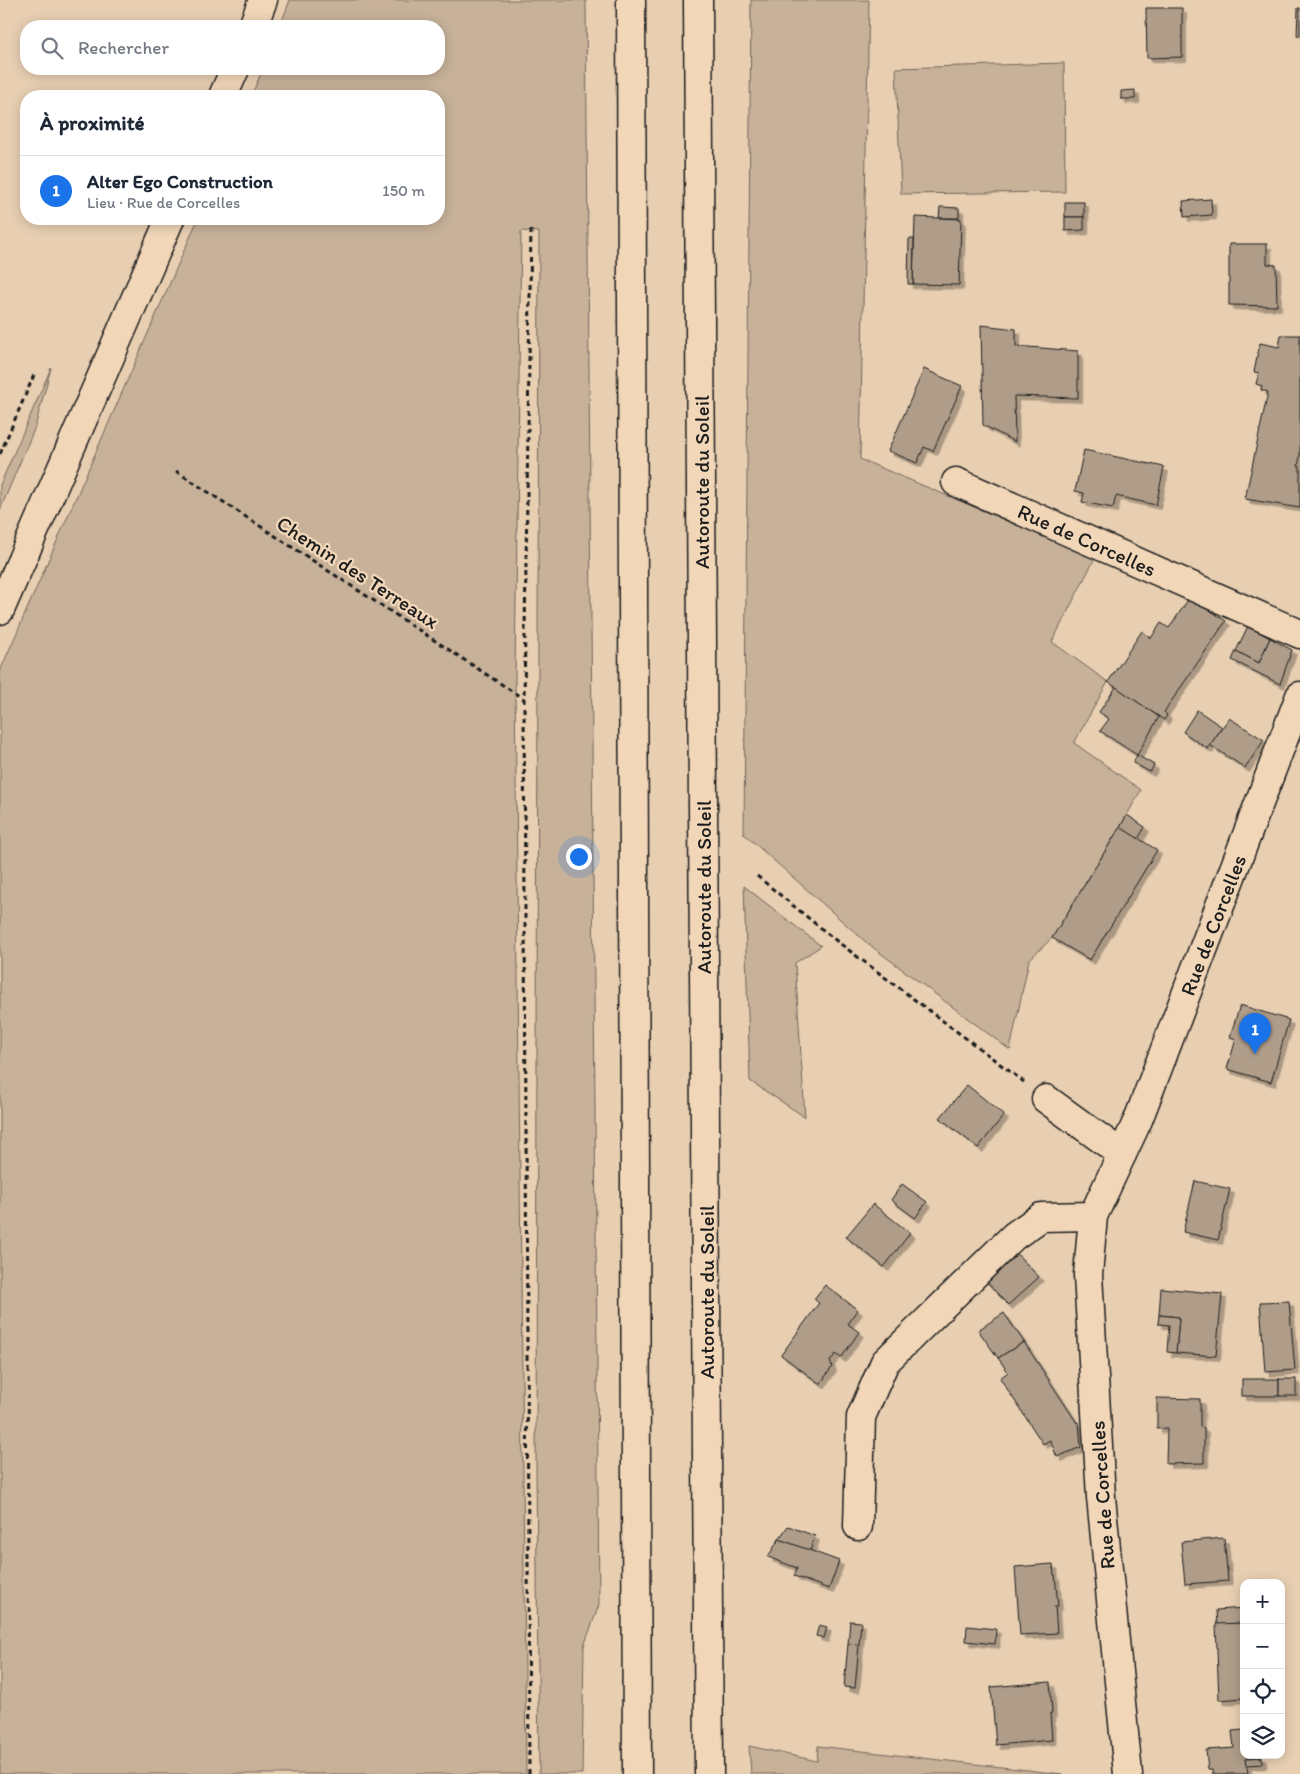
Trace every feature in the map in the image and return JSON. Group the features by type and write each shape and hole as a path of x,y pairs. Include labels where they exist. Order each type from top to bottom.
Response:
{"main road":[{"path":"255,20 263,0"},
{"path":"630,0 637,1774"},
{"name":"Autoroute du Soleil","path":"698,0 709,1774"},
{"path":"226,90 232,75"},
{"path":"0,610 167,225"},
{"name":"Rue de Corcelles","path":"956,482 1300,634"},
{"name":"Rue de Corcelles","path":"1128,1774 1100,1497 1088,1275 1093,1216 1142,1111 1300,696"},
{"path":"1046,1099 1122,1154"},
{"path":"858,1526 860,1417 885,1362 1014,1236 1041,1217 1093,1216"}],"path":[{"path":"529,1774 524,699 531,226"},
{"path":"0,454 34,374"},
{"name":"Chemin des Terreaux","path":"176,471 524,699"},
{"path":"758,876 834,939 1046,1099"}],"shaded area":[{"path":"290,0 586,0 599,1605 584,1646 582,1774 539,1774 536,1470 539,232 521,231 515,677 526,1774 0,1774 0,671 195,225 445,225 445,90 254,90 260,75 445,75 445,20 282,20"},
{"path":"751,0 869,0 860,459 1095,558 1052,642 1108,682 1074,743 1141,790 1052,938 1029,960 1010,1050 867,943 744,834"},
{"path":"1064,63 1065,192 901,194 896,68"},
{"path":"51,368 35,427 0,510 0,485"},
{"path":"744,886 821,946 795,963 805,1117 750,1081"},
{"path":"749,1746 817,1761 818,1746 1062,1774 751,1774"}],"building":[{"path":"1146,8 1182,8 1182,57 1147,58"},
{"path":"1298,8 1300,8 1300,36 1297,36"},
{"path":"1135,90 1135,99 1121,99 1121,91"},
{"path":"1211,199 1212,215 1184,217 1183,201"},
{"path":"1065,202 1084,202 1084,217 1065,217"},
{"path":"940,207 959,208 959,218 939,218"},
{"path":"915,217 961,219 959,285 913,284"},
{"path":"1065,217 1084,217 1084,230 1065,231"},
{"path":"909,239 914,239 913,284 908,284"},
{"path":"1229,244 1267,244 1267,264 1276,265 1277,306 1229,305"},
{"path":"981,325 1016,329 1016,346 1078,351 1078,398 1014,396 1015,442 983,425"},
{"path":"1281,335 1300,335 1300,456 1298,466 1300,466 1300,508 1245,499 1268,392 1261,390 1262,386 1256,384 1259,373 1254,372 1260,343 1279,347"},
{"path":"924,369 962,386 933,451 924,447 917,463 888,451"},
{"path":"1084,450 1164,467 1156,505 1116,496 1113,508 1082,502 1084,493 1075,491"},
{"path":"1190,597 1226,621 1164,712 1167,715 1164,720 1108,682 1142,631 1151,638 1161,623 1169,628"},
{"path":"1248,626 1270,638 1259,663 1236,651"},
{"path":"1270,638 1292,650 1280,684 1232,660 1236,651 1259,663"},
{"path":"1116,687 1159,717 1137,755 1100,731 1109,719 1099,712"},
{"path":"1197,710 1222,727 1208,749 1183,732"},
{"path":"1229,718 1264,740 1245,768 1210,745"},
{"path":"1137,755 1154,765 1150,772 1133,763"},
{"path":"1127,815 1145,827 1138,839 1120,827"},
{"path":"1120,827 1157,850 1090,960 1052,938"},
{"path":"1240,1005 1289,1020 1271,1082 1227,1069 1236,1039 1230,1037"},
{"path":"967,1085 1004,1115 978,1148 940,1118"},
{"path":"1195,1181 1230,1189 1218,1240 1183,1232"},
{"path":"902,1184 927,1202 915,1218 891,1200"},
{"path":"873,1204 910,1233 884,1267 846,1237"},
{"path":"1014,1251 1039,1277 1008,1305 984,1279"},
{"path":"825,1285 858,1310 848,1324 859,1332 841,1358 836,1354 830,1361 832,1367 820,1384 781,1355 819,1303 814,1299"},
{"path":"1161,1288 1222,1294 1216,1356 1176,1353 1179,1317 1159,1315"},
{"path":"1289,1301 1295,1370 1265,1372 1260,1302"},
{"path":"1004,1313 1024,1342 998,1358 978,1330"},
{"path":"1159,1315 1179,1317 1176,1353 1167,1352 1169,1325 1158,1324"},
{"path":"1024,1342 1077,1423 1079,1422 1081,1447 1057,1457 1050,1440 1043,1444 1000,1378 1008,1372 998,1358"},
{"path":"1242,1379 1279,1379 1279,1396 1242,1396"},
{"path":"1279,1379 1296,1379 1296,1396 1279,1396"},
{"path":"1157,1398 1200,1399 1200,1427 1204,1428 1204,1463 1166,1464 1167,1428 1157,1429"},
{"path":"788,1526 815,1536 810,1551 779,1539"},
{"path":"1224,1538 1228,1581 1185,1584 1181,1542"},
{"path":"779,1539 839,1561 829,1589 794,1576 797,1568 768,1557"},
{"path":"1053,1564 1058,1606 1055,1606 1057,1633 1020,1635 1015,1567"},
{"path":"1240,1608 1240,1623 1217,1625 1216,1610"},
{"path":"850,1621 861,1622 859,1645 848,1644"},
{"path":"1240,1623 1240,1698 1219,1700 1216,1624"},
{"path":"819,1625 827,1627 824,1638 816,1636"},
{"path":"967,1626 996,1629 995,1644 966,1641"},
{"path":"848,1644 859,1645 855,1688 844,1687"},
{"path":"1050,1682 1052,1740 996,1745 991,1687"},
{"path":"1240,1730 1240,1759 1246,1759 1248,1774 1213,1774 1212,1770 1208,1770 1206,1750 1234,1748 1232,1731"},
{"path":"1246,1759 1262,1759 1262,1764 1247,1765"}],"place":[{"name":"Alter Ego Construction","path":"1255,1054"}]}
